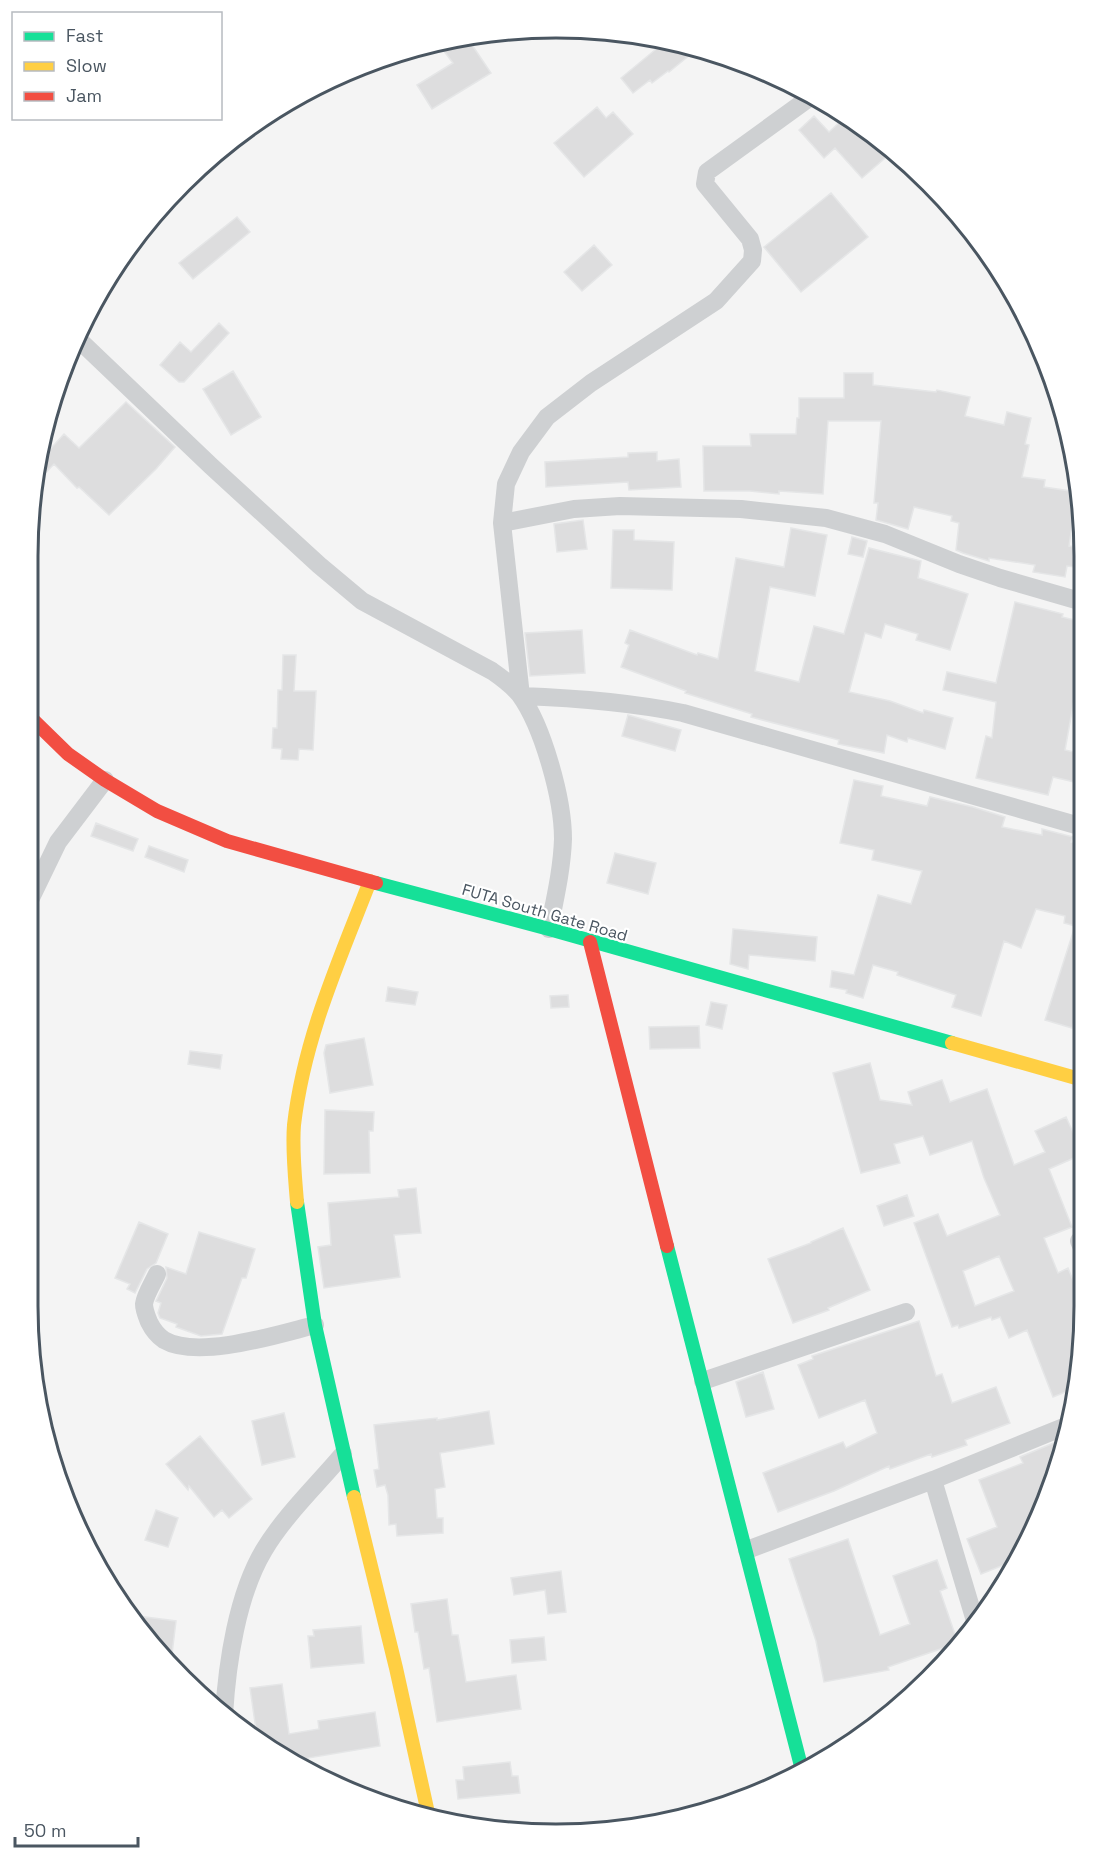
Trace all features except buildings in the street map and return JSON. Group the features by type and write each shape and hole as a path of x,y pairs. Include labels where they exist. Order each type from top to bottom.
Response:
{"street":[{"path":"521,696 502,523 506,484 521,452 547,417 591,383 716,301 752,261 753,250 750,239 705,184 707,172 804,102"},
{"path":"83,344 211,466 319,565 362,601 492,671 510,684 521,696 553,772 560,805 563,838 549,929"},
{"path":"502,523 574,509 620,506 741,509 826,518 885,534 980,571 1074,599"},
{"path":"521,696 572,698 653,707 682,713 1074,824"},
{"name":"FUTA South Gate Road","path":"38,725 68,754 105,780 157,811 227,841 549,929 1074,1077"},
{"path":"38,880 58,842 105,780"},
{"path":"370,881 317,1017 301,1082 294,1127 299,1225 315,1325 343,1454 396,1668 427,1807"},
{"path":"590,942 800,1762"},
{"path":"157,1274 144,1304 146,1315 153,1328 164,1340 179,1345 207,1347 251,1341 315,1325"},
{"path":"703,1381 906,1312"},
{"path":"747,1550 933,1480 1059,1429"},
{"path":"225,1704 226,1679 236,1628 249,1584 264,1551 281,1527 343,1454"},
{"path":"933,1480 972,1612"}],"traffic: fast":[{"path":"376,883 549,929 952,1043"},
{"path":"297,1202 315,1325 354,1497"},
{"path":"667,1246 800,1762"}],"traffic: slow":[{"path":"297,1202 294,1125 306,1061 324,1000 370,881"},
{"path":"952,1043 1074,1077"},
{"path":"354,1497 396,1668 427,1807"}],"traffic: jam":[{"path":"38,725 68,754 105,780 157,811 227,841 376,883"},
{"path":"590,942 667,1246"}]}
